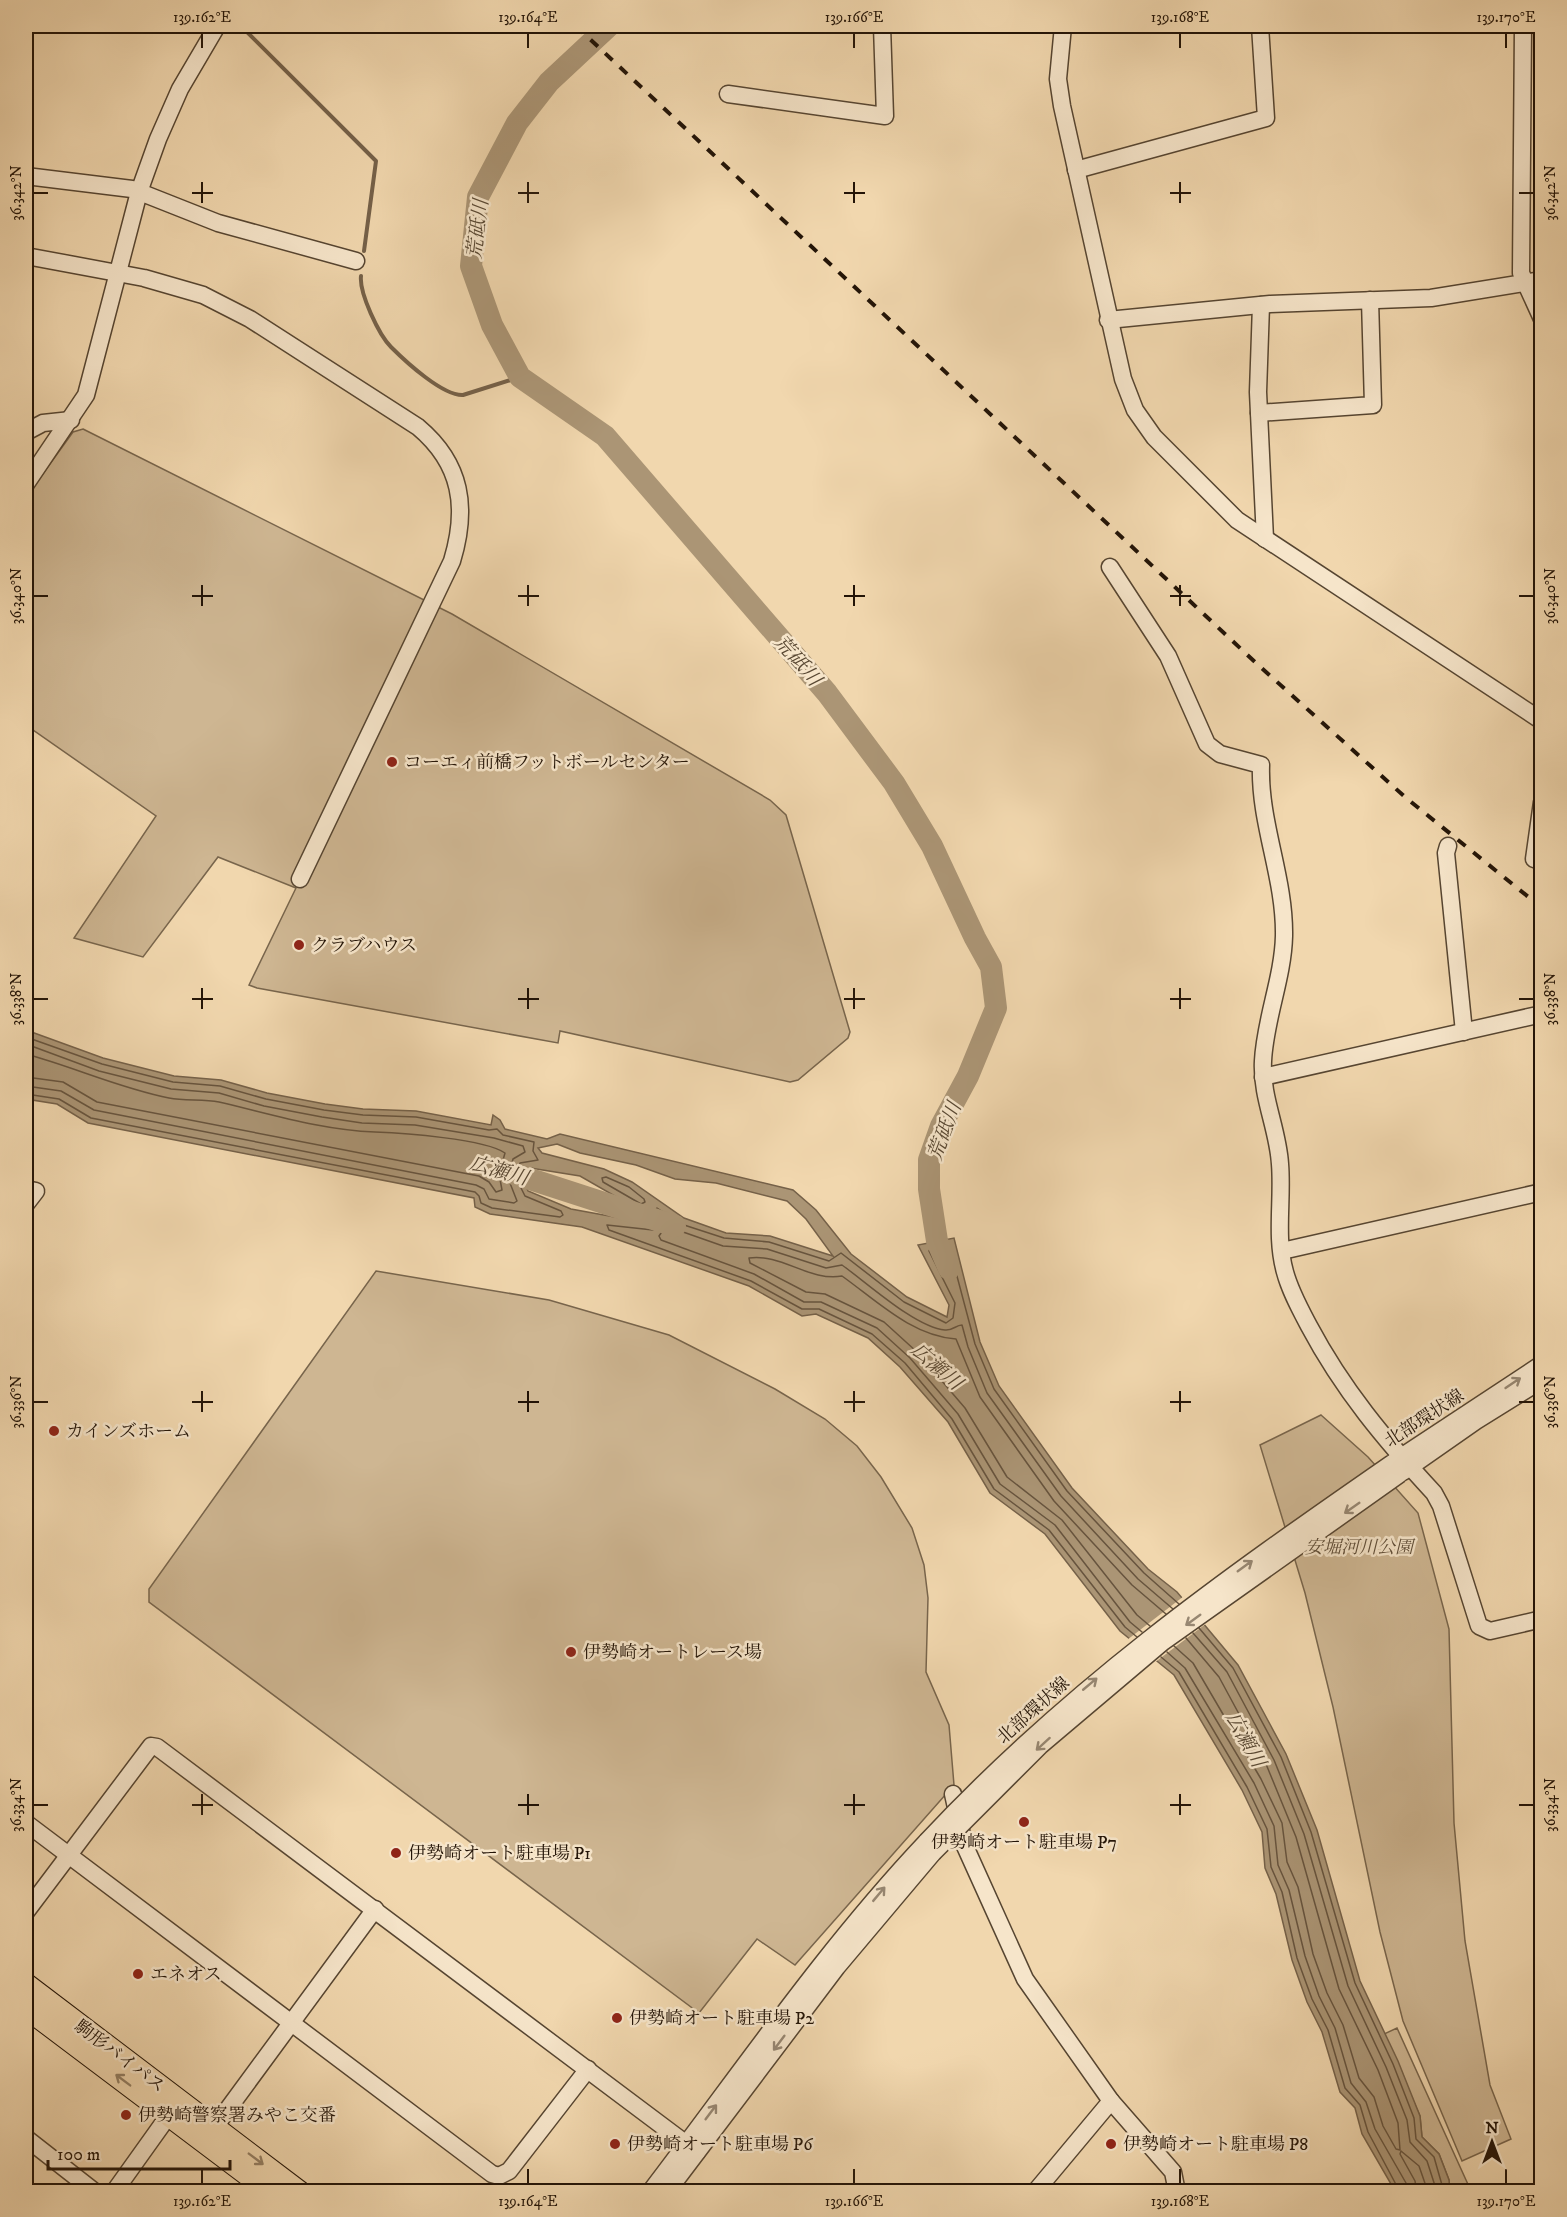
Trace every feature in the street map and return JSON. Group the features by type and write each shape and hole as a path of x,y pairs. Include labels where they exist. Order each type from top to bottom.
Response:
{"main road":[{"name":"駒形バイパス","path":"26,1984 300,2192"},
{"name":"駒形バイパス","path":"26,2008 270,2192"}],"street":[{"path":"26,484 71,420 86,394 140,192 167,116 217,26"},
{"path":"728,94 885,116 882,26"},
{"path":"1063,26 1058,79 1108,320 1131,400 1154,437 1237,520 1542,721"},
{"path":"1076,170 1266,118 1260,26"},
{"path":"1523,26 1521,273 1523,284 1542,319"},
{"path":"26,176 132,189 218,224 356,261"},
{"path":"26,256 185,288 250,319 418,427 443,453 456,481 461,526 452,561 300,879"},
{"path":"1108,320 1261,305 1458,295 1542,280"},
{"path":"1259,413 1373,405 1370,300"},
{"path":"1261,305 1259,413 1265,539"},
{"path":"26,432 43,423 71,420"},
{"path":"1110,567 1165,651 1207,744 1220,754 1261,765 1261,804 1277,871 1284,920 1281,964 1264,1045 1264,1095 1280,1164 1282,1251 1290,1286 1323,1352 1365,1415 1402,1465 1434,1493 1441,1506 1479,1626 1490,1631 1542,1619"},
{"path":"1534,859 1542,802"},
{"path":"1448,846 1446,853 1464,1032"},
{"path":"1263,1077 1542,1014"},
{"path":"1282,1251 1542,1192"},
{"name":"北部環状線","path":"650,2192 692,2148 930,1847 1040,1746 1163,1642 1542,1364"},
{"name":"北部環状線","path":"1402,1465 1542,1380"},
{"path":"26,1912 150,1746 157,1747 692,2148"},
{"path":"953,1794 964,1844 1025,1979 1111,2101 1173,2172 1177,2192"},
{"path":"26,1823 495,2176 510,2171 588,2069"},
{"path":"214,2128 375,1909"},
{"path":"1044,2188 1111,2101"},
{"path":"114,2192 169,2115"},
{"path":"26,2138 95,2192"},
{"name":"北部環状線","path":"667,2192 692,2148"}],"green space":[{"name":"コーエィ前橋フットボールセンター","path":"83,429 452,614 770,800 786,815 850,1032 848,1038 798,1080 790,1082 560,1031 558,1043 257,988 249,985 296,888 218,857 143,957 74,938 156,816 26,725 26,497 73,432"},
{"name":"伊勢崎オートレース場","path":"376,1271 549,1300 669,1335 775,1389 825,1419 857,1446 881,1477 912,1528 924,1565 928,1598 926,1672 949,1725 954,1785 795,1965 757,1939 699,2013 149,1602 149,1589"},
{"name":"安堀河川公園","path":"1321,1415 1368,1457 1418,1513 1449,1629 1454,1823 1465,1941 1490,2085 1511,2139 1462,2161 1403,2021 1380,1932 1333,1707 1305,1593 1260,1445"},
{"path":"1397,2028 1471,2191 1450,2191 1449,2180 1439,2154 1422,2137 1420,2116 1384,2034"}],"water":[{"path":"26,1030 103,1058 174,1076 221,1080 267,1093 325,1104 363,1109 416,1111 491,1125 493,1115 500,1120 505,1129 547,1139 560,1134 793,1190 816,1210 851,1254 907,1297 947,1317 949,1305 918,1245 954,1238 980,1342 999,1386 1072,1488 1148,1569 1177,1592 1238,1665 1286,1754 1317,1830 1360,1981 1398,2061 1420,2116 1422,2137 1439,2154 1449,2180 1450,2191 1395,2191 1362,2134 1355,2108 1340,2092 1322,2032 1307,2002 1292,1960 1276,1894 1265,1868 1262,1832 1242,1790 1174,1675 1120,1631 1045,1534 990,1493 948,1422 900,1367 868,1338 816,1314 802,1316 749,1286 582,1227 490,1214 475,1207 474,1198 88,1123 57,1104 26,1099","holes":["557,1144 580,1153 636,1165 675,1179 716,1183 787,1201 806,1219 833,1256 770,1236 726,1233 684,1218 632,1182 604,1169 542,1153 538,1148","524,1167 580,1176 648,1215 653,1224 571,1209 528,1191 521,1175"]}],"pier":[{"path":"1184,1596 1207,1623 1154,1663 1127,1640"}],"waterway":[{"path":"241,26 376,161 364,251"},
{"name":"荒砥川","path":"609,26 549,82 517,123 478,197 471,266 492,325 520,377 605,436 827,693 894,783 932,846 991,967 996,1008 968,1076 941,1126 929,1160 929,1189 937,1241 949,1269"},
{"path":"361,276 366,303 386,341 406,361 435,384 455,394 463,395 520,377"},
{"name":"広瀬川","path":"493,1167 675,1226"}],"railway":[{"path":"576,26 1256,663 1405,797 1542,908"}],"place":[{"name":"コーエィ前橋フットボールセンター","path":"392,762"},
{"name":"クラブハウス","path":"299,945"},
{"name":"カインズホーム","path":"54,1431"},
{"name":"伊勢崎オートレース場","path":"571,1652"},
{"name":"伊勢崎オート駐車場 P7","path":"1024,1822"},
{"name":"伊勢崎オート駐車場 P1","path":"396,1853"},
{"name":"エネオス","path":"138,1974"},
{"name":"伊勢崎オート駐車場 P2","path":"617,2018"},
{"name":"伊勢崎警察署みやこ交番","path":"126,2115"},
{"name":"伊勢崎オート駐車場 P6","path":"615,2144"},
{"name":"伊勢崎オート駐車場 P8","path":"1111,2144"}]}
